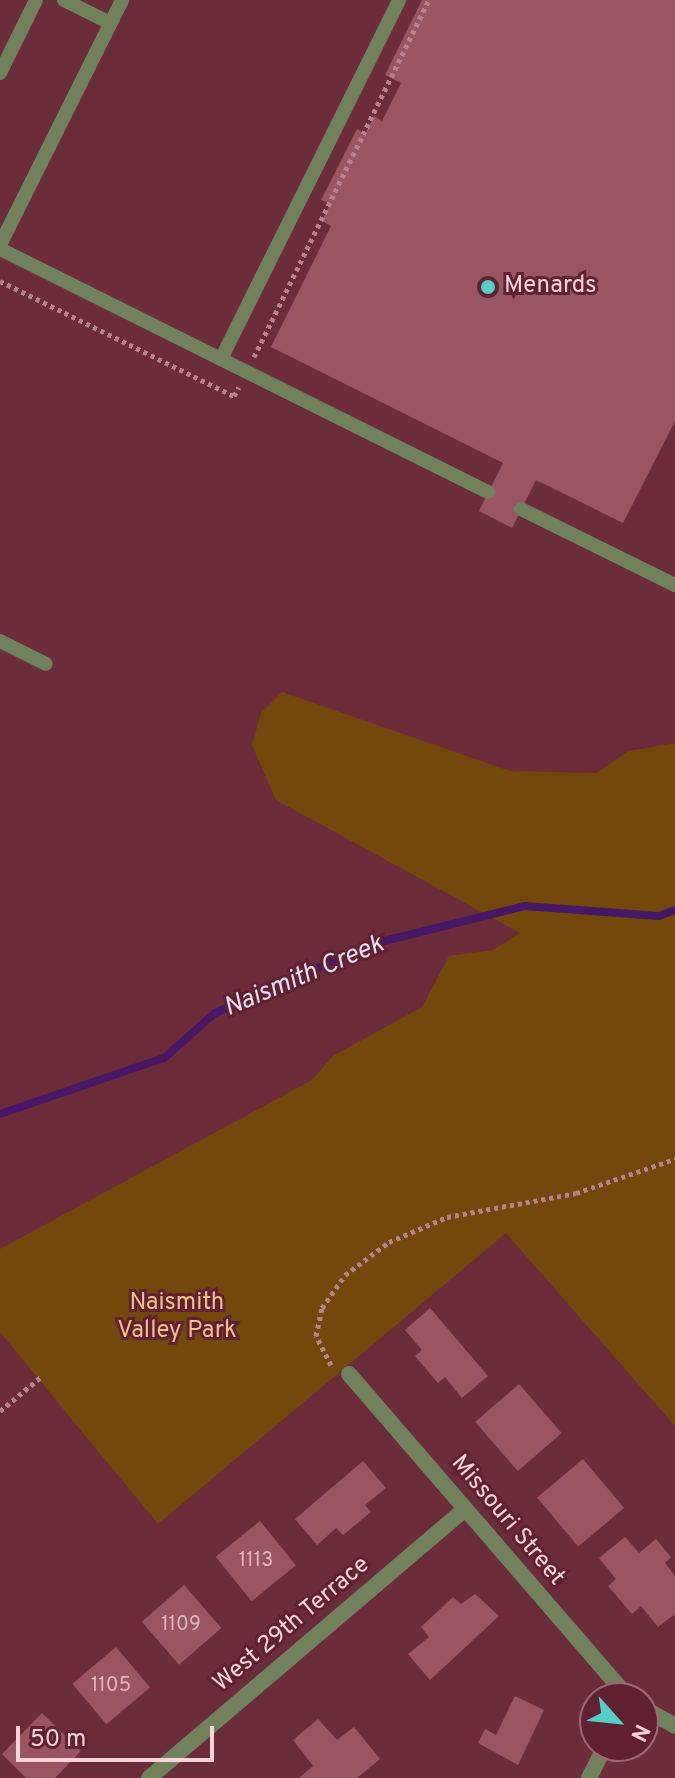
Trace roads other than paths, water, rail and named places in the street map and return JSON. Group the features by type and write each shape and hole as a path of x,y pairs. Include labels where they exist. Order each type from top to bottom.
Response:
{"street":[{"name":"Missouri Street","path":"349,1374 615,1682"},
{"name":"West 29th Terrace","path":"149,1778 465,1509"}],"lane":[{"path":"0,73 36,0"},
{"path":"64,0 110,23"},
{"path":"122,0 0,247 488,492"},
{"path":"221,359 399,0"},
{"path":"521,509 675,585"},
{"path":"0,641 46,664"}],"waterway":[{"name":"Naismith Creek","path":"0,1114 164,1058 215,1013 372,944 524,906 659,916 675,910"}],"place":[{"name":"Menards","path":"488,287"}],"park label":[{"name":"Naismith Valley Park","path":"177,1318"}]}
